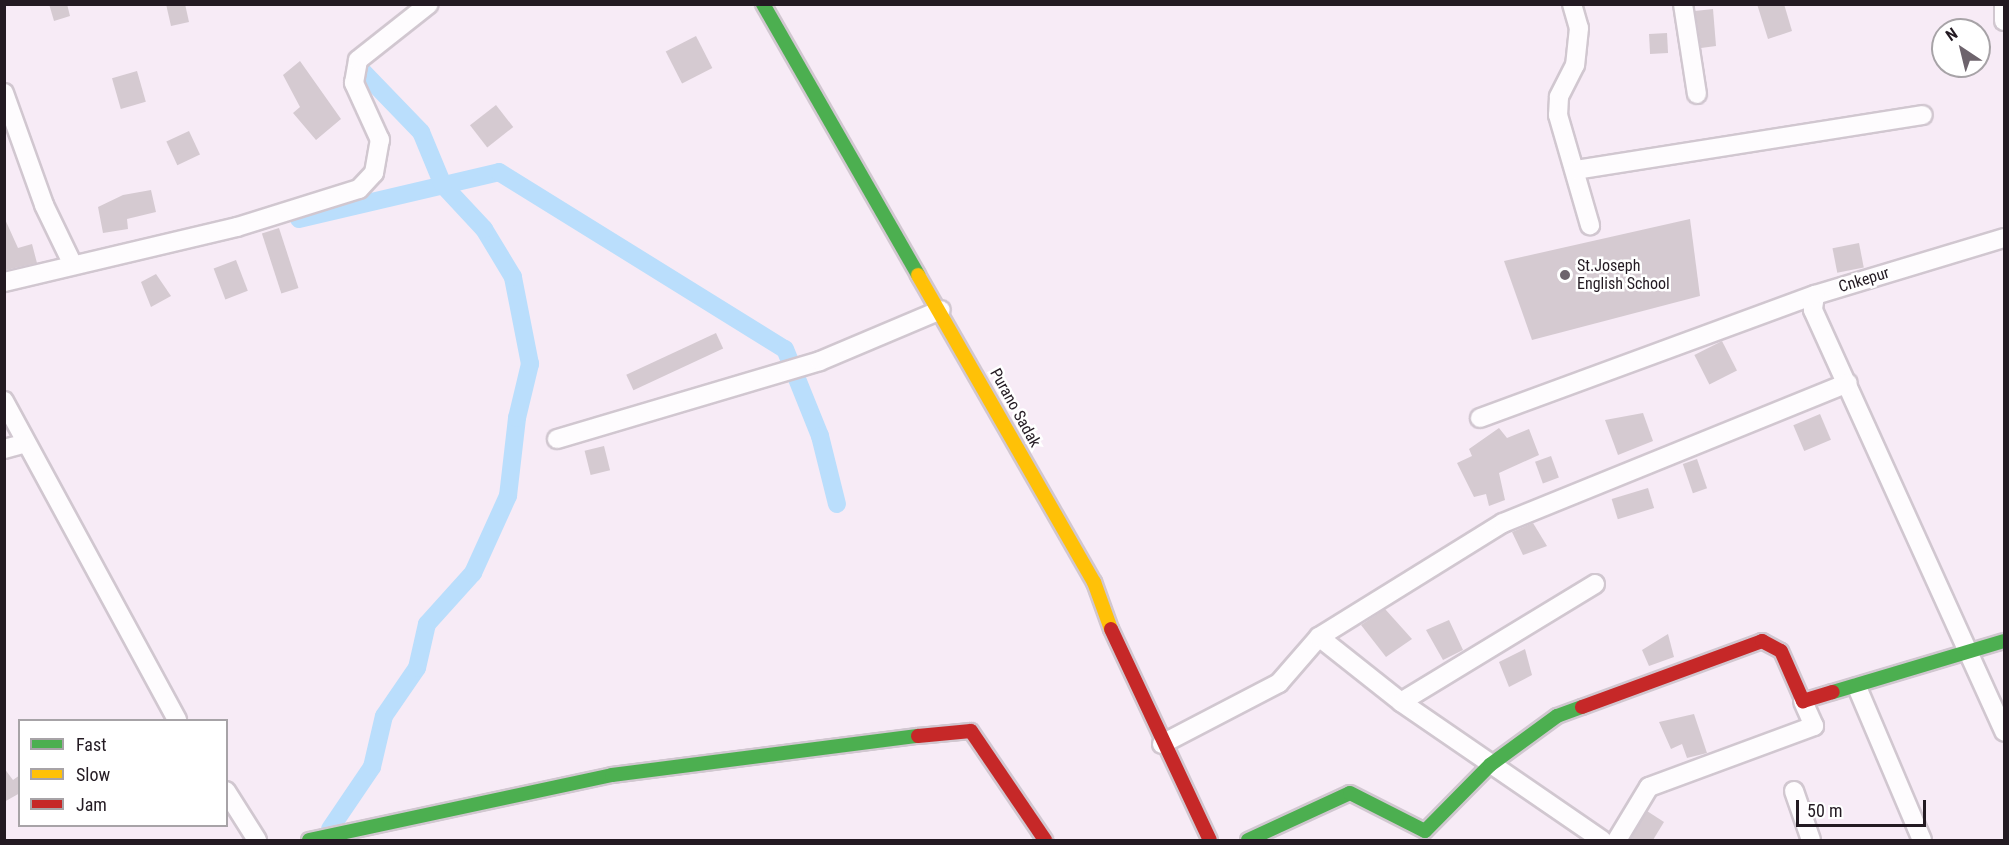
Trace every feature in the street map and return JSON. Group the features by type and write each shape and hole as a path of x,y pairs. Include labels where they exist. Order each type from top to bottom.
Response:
{"street":[{"path":"4,282 72,263 237,227 359,189 374,173 381,140 354,83 358,60 429,4"},
{"name":"Purano Sadak","path":"763,4 941,310 1094,582 1162,744 1210,840"},
{"path":"1572,4 1579,28 1575,65 1559,96 1558,115 1576,170 1590,225"},
{"path":"1683,4 1697,94"},
{"path":"2004,6 2004,21"},
{"path":"4,93 44,205 72,263"},
{"path":"1576,170 1923,115"},
{"name":"Cnkepur","path":"1480,418 1815,295 2004,238"},
{"path":"1815,295 1813,310 1971,649 2004,732"},
{"path":"557,439 820,361 941,310"},
{"path":"1162,744 1279,682 1319,637 1503,523 1848,383"},
{"path":"4,401 23,444 176,719"},
{"path":"4,449 23,444"},
{"path":"1401,702 1595,584"},
{"path":"1319,637 1401,702 1602,840"},
{"path":"1248,840 1350,793 1425,831 1490,765 1557,716 1762,641 1781,651 1814,726 1649,787 1617,840"},
{"path":"1803,701 1857,687 1971,649 2004,641"},
{"path":"1857,687 1922,840"},
{"path":"309,840 612,775 956,730 971,731 980,740 1045,840"},
{"path":"1794,791 1810,840"},
{"path":"228,794 257,840"}],"building":[{"path":"49,4 67,4 70,16 54,21"},
{"path":"166,4 185,4 189,22 171,26"},
{"path":"1757,4 1784,4 1792,31 1768,39"},
{"path":"1713,9 1716,46 1701,48 1695,11"},
{"path":"1667,33 1668,53 1650,54 1649,34"},
{"path":"696,36 712,68 682,84 666,51"},
{"path":"300,61 341,119 316,140 293,113 300,107 283,75"},
{"path":"137,71 146,102 121,109 112,78"},
{"path":"496,105 513,127 487,147 470,125"},
{"path":"189,131 200,155 177,165 166,142"},
{"path":"151,190 156,212 127,219 128,229 103,233 98,207 123,195"},
{"path":"4,217 18,248 32,244 37,263 6,270"},
{"path":"1690,219 1700,296 1532,340 1504,261"},
{"path":"279,228 298,288 281,293 262,234"},
{"path":"1859,243 1864,268 1837,273 1832,248"},
{"path":"236,260 248,291 225,299 214,269"},
{"path":"156,274 171,296 151,307 141,282"},
{"path":"716,333 723,348 633,390 626,375"},
{"path":"1722,341 1737,370 1709,384 1694,355"},
{"path":"1643,413 1653,441 1618,455 1605,420"},
{"path":"1820,414 1831,440 1804,451 1793,425"},
{"path":"1499,428 1507,438 1529,429 1539,455 1499,473 1505,500 1489,506 1486,494 1474,497 1457,463 1472,456 1469,449"},
{"path":"604,446 610,470 591,475 585,451"},
{"path":"1551,456 1559,478 1543,483 1535,462"},
{"path":"1697,459 1707,488 1693,493 1683,464"},
{"path":"1648,488 1654,508 1618,519 1612,499"},
{"path":"1533,523 1547,546 1523,555 1512,532"},
{"path":"1385,609 1412,639 1386,657 1361,625"},
{"path":"1449,620 1463,650 1443,660 1426,630"},
{"path":"1668,634 1674,657 1649,666 1642,650"},
{"path":"1525,649 1532,675 1509,687 1499,662"},
{"path":"1694,714 1707,753 1687,758 1682,744 1671,749 1659,722"},
{"path":"4,768 13,780 18,776 18,794 4,802"},
{"path":"1647,811 1664,822 1653,840 1630,840"}],"waterway":[{"path":"330,829 372,767 384,716 417,668 427,624 473,573 508,496 517,418 530,364 513,277 484,229 443,185 421,132 363,72"},
{"path":"299,219 499,172 785,349 820,436 837,504"}],"traffic: fast":[{"path":"763,4 918,275"},
{"path":"1833,692 2004,641"},
{"path":"1248,840 1350,793 1425,831 1490,765 1557,716 1582,707"},
{"path":"309,840 612,775 918,736"}],"traffic: slow":[{"path":"918,275 1094,582 1111,629"}],"traffic: jam":[{"path":"1111,629 1210,840"},
{"path":"1582,707 1762,641 1781,651 1803,701 1833,692"},
{"path":"918,736 971,731 1045,840"}],"place":[{"name":"St.Joseph English School","path":"1565,275"}]}
